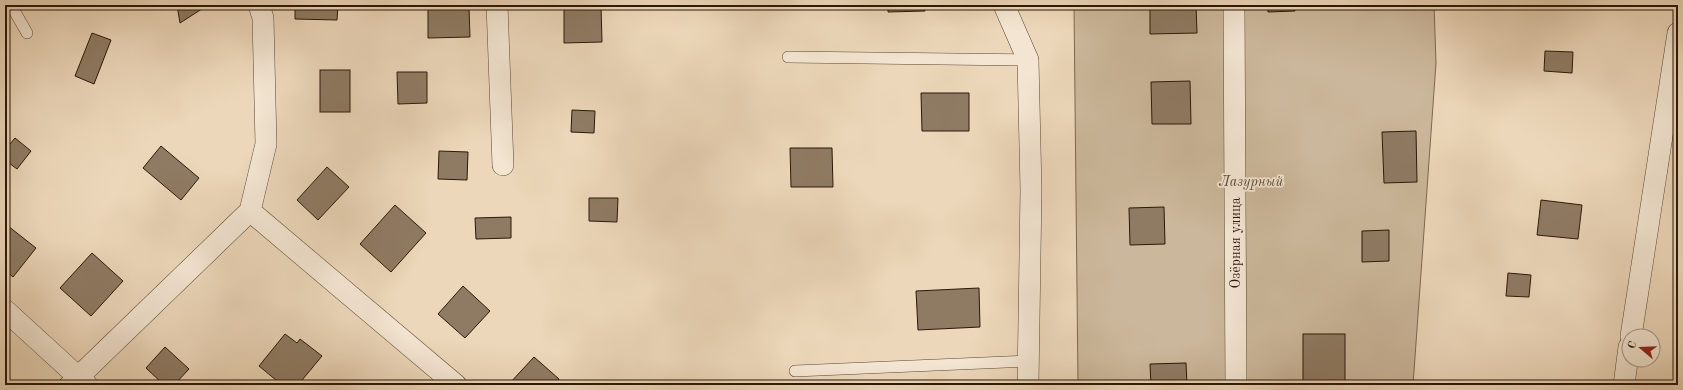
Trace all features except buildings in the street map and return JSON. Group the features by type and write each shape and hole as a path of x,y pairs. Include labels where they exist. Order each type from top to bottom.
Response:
{"street":[{"path":"5,310 79,382 250,211 266,144 263,18 259,5"},
{"path":"497,5 503,165"},
{"path":"1004,5 1028,60 1031,190 1028,385"},
{"name":"Озёрная улица","path":"1234,5 1236,385"},
{"path":"1632,328 1678,33"},
{"path":"250,211 456,385"},
{"path":"1624,385 1626,368"}],"lane":[{"path":"12,5 27,34"},
{"path":"788,57 1028,60"},
{"path":"795,371 1028,361"}],"green space":[{"name":"Лазурный","path":"1074,5 1434,5 1436,63 1413,385 1078,385"}]}
